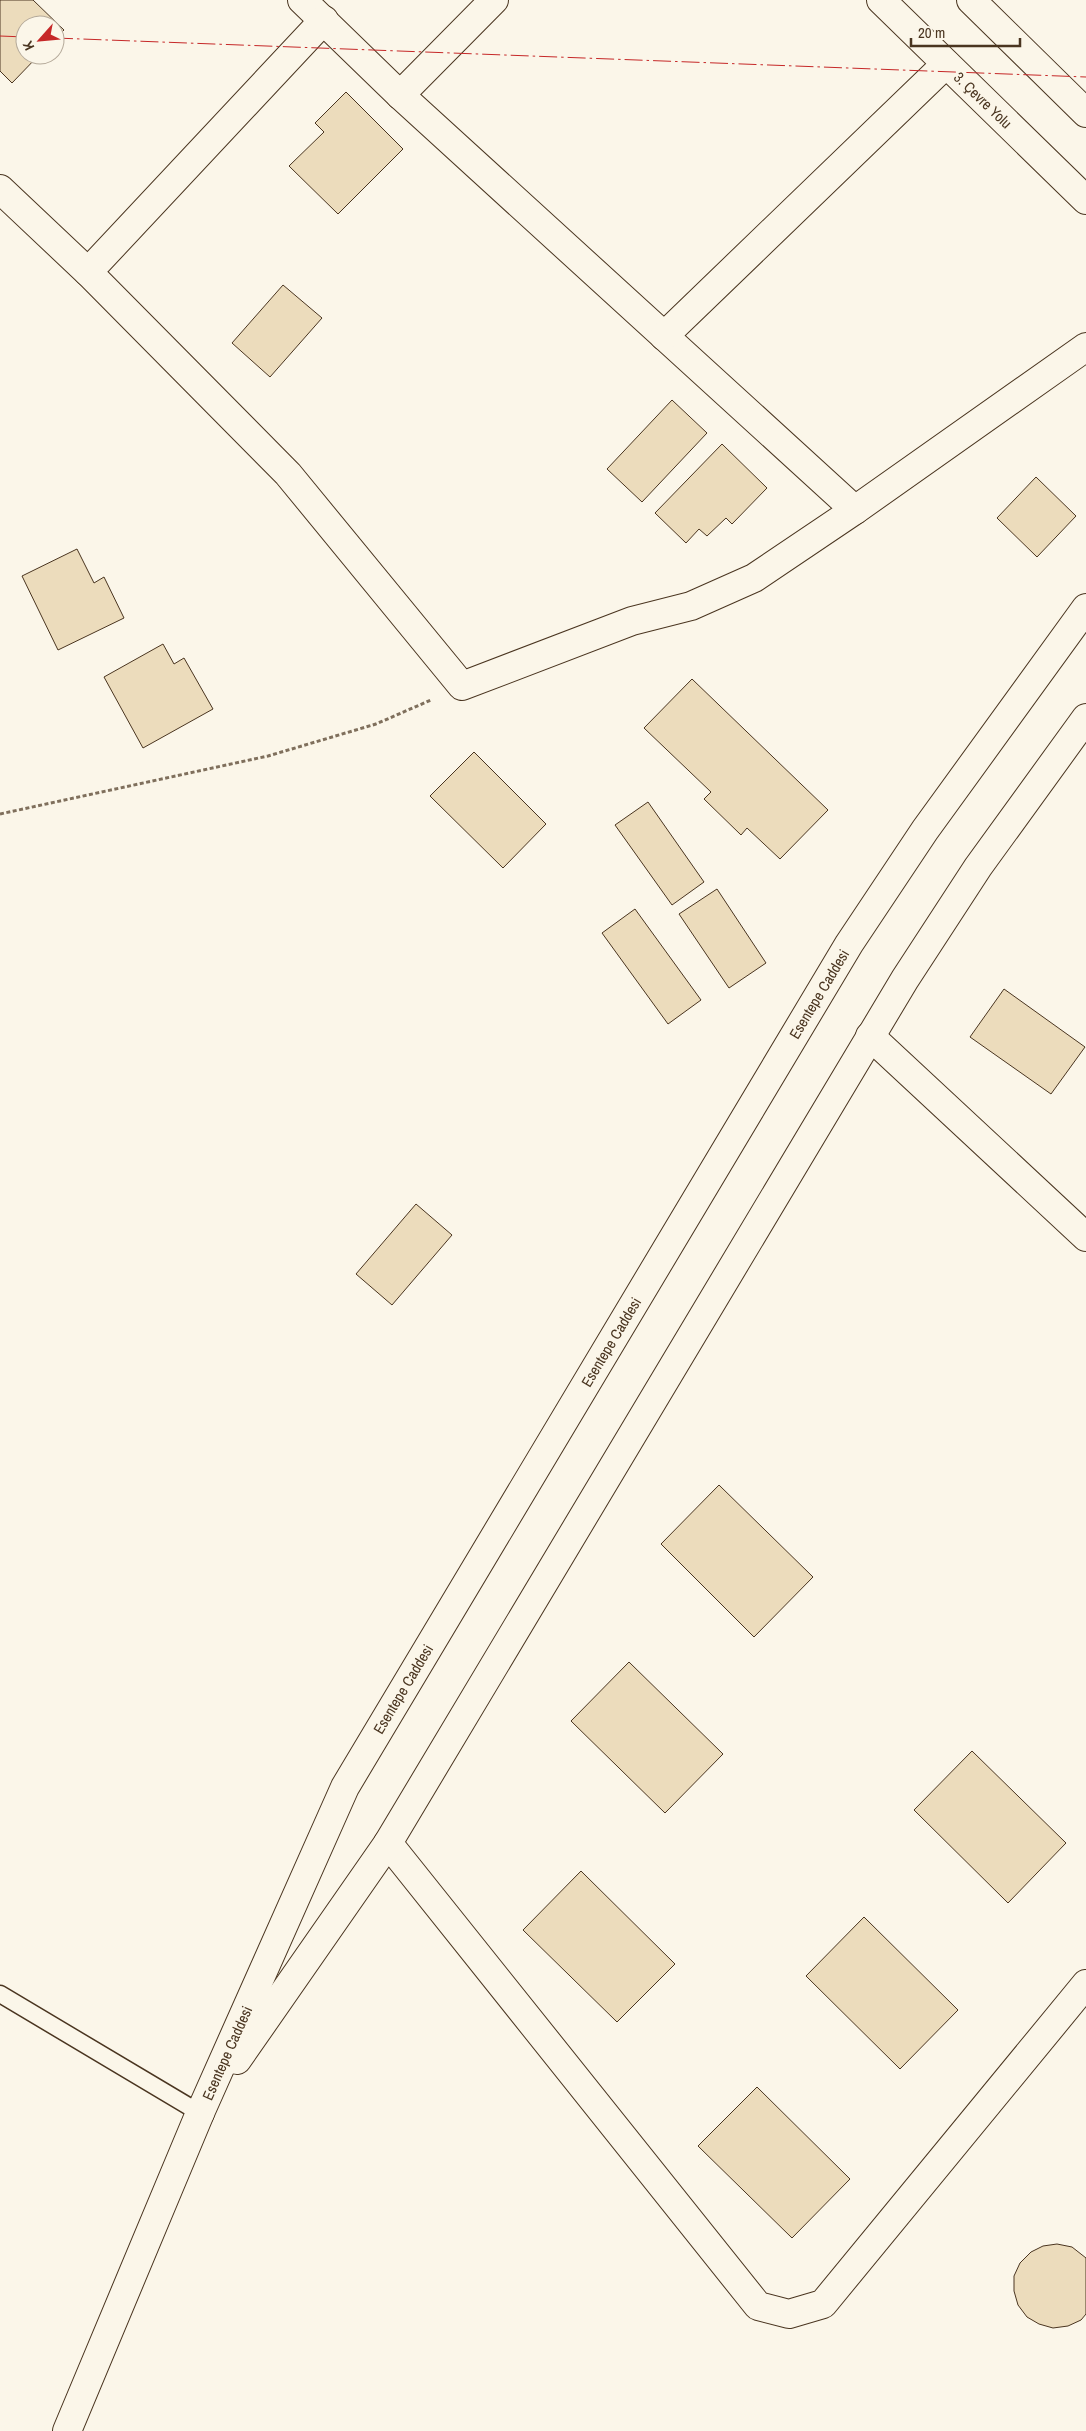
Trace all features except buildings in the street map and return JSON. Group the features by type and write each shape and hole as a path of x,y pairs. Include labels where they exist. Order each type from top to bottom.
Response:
{"street":[{"path":"302,0 400,95 855,510"},
{"path":"400,95 494,0"},
{"name":"3. Çevre Yolu","path":"881,0 1086,200"},
{"path":"971,0 1086,113"},
{"path":"88,272 324,20"},
{"path":"664,336 946,64"},
{"path":"0,189 88,272 288,474 462,686 632,621 691,606 754,578 855,510 1086,347"},
{"name":"Esentepe Caddesi","path":"67,2431 200,2113 345,1787 849,944 930,822 1086,608"},
{"name":"Esentepe Caddesi","path":"200,2113 388,1843 870,1036 973,875 1086,718"},
{"path":"870,1036 1086,1237"},
{"path":"388,1843 758,2306 789,2314 823,2304 1086,1984"}],"lane":[{"path":"0,1994 200,2113"}],"path":[{"path":"0,814 268,756 376,724 462,686"}],"power":[{"path":"0,36 15,37"},
{"path":"65,38 1086,77"}]}
